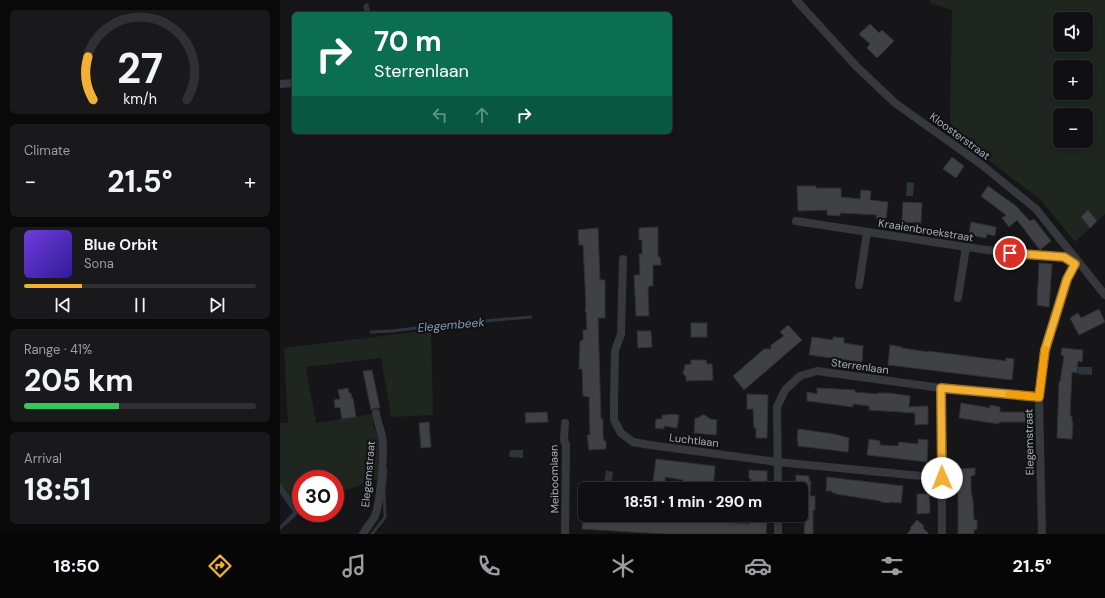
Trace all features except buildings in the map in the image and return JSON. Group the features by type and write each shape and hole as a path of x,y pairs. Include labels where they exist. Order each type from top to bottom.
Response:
{"street":[{"name":"Kloosterstraat","path":"796,0 857,67 896,103 982,165 1036,209 1068,247 1077,263 1105,295"},
{"path":"280,84 292,83"},
{"name":"Kraaienbroekstraat","path":"796,221 1024,255 1064,257 1077,263"},
{"path":"859,285 867,232"},
{"path":"958,298 966,247"},
{"name":"Luchtlaan","path":"623,259 620,334 615,352 614,420 622,433 633,442 777,462 942,478"},
{"name":"Elegemstraat","path":"1042,534 1039,397 1045,350 1067,279 1077,263"},
{"name":"Sterrenlaan","path":"778,482 777,407 785,390 800,376 816,371 941,388 1039,397"},
{"path":"941,388 942,534"},
{"name":"Elegemstraat","path":"363,534 375,517 378,502 383,452 382,436 377,424 376,413"},
{"name":"Meiboomlaan","path":"565,423 565,534"},
{"path":"778,522 778,534"}],"shaded area":[{"path":"929,0 1105,0 1105,214 1075,242 1041,200 953,133 950,120 952,10 931,3"},
{"path":"368,3 370,12 365,12 363,5"},
{"path":"907,182 914,183 913,196 906,196"},
{"path":"431,330 433,415 391,417 381,358 306,367 316,423 372,414 373,425 378,437 379,452 377,479 344,491 344,470 292,470 292,503 280,487 280,423 288,423 284,348"},
{"path":"1078,367 1092,367 1092,375 1078,374"},
{"path":"510,450 523,450 523,458 509,457"},
{"path":"606,470 613,472 611,482 604,482"},
{"path":"280,483 292,499 292,511 280,493"},
{"path":"292,513 292,520 280,530 280,526"}],"waterway":[{"name":"Elegembeek","path":"371,332 531,317"},
{"name":"Elegembeek","path":"372,534 385,517 384,491 386,470"}],"slow traffic":[{"path":"1009,394 1039,397 1045,349"}],"route":[{"path":"942,478 941,388 1039,397 1045,350 1067,279 1075,264 1064,257 1010,253"}]}
